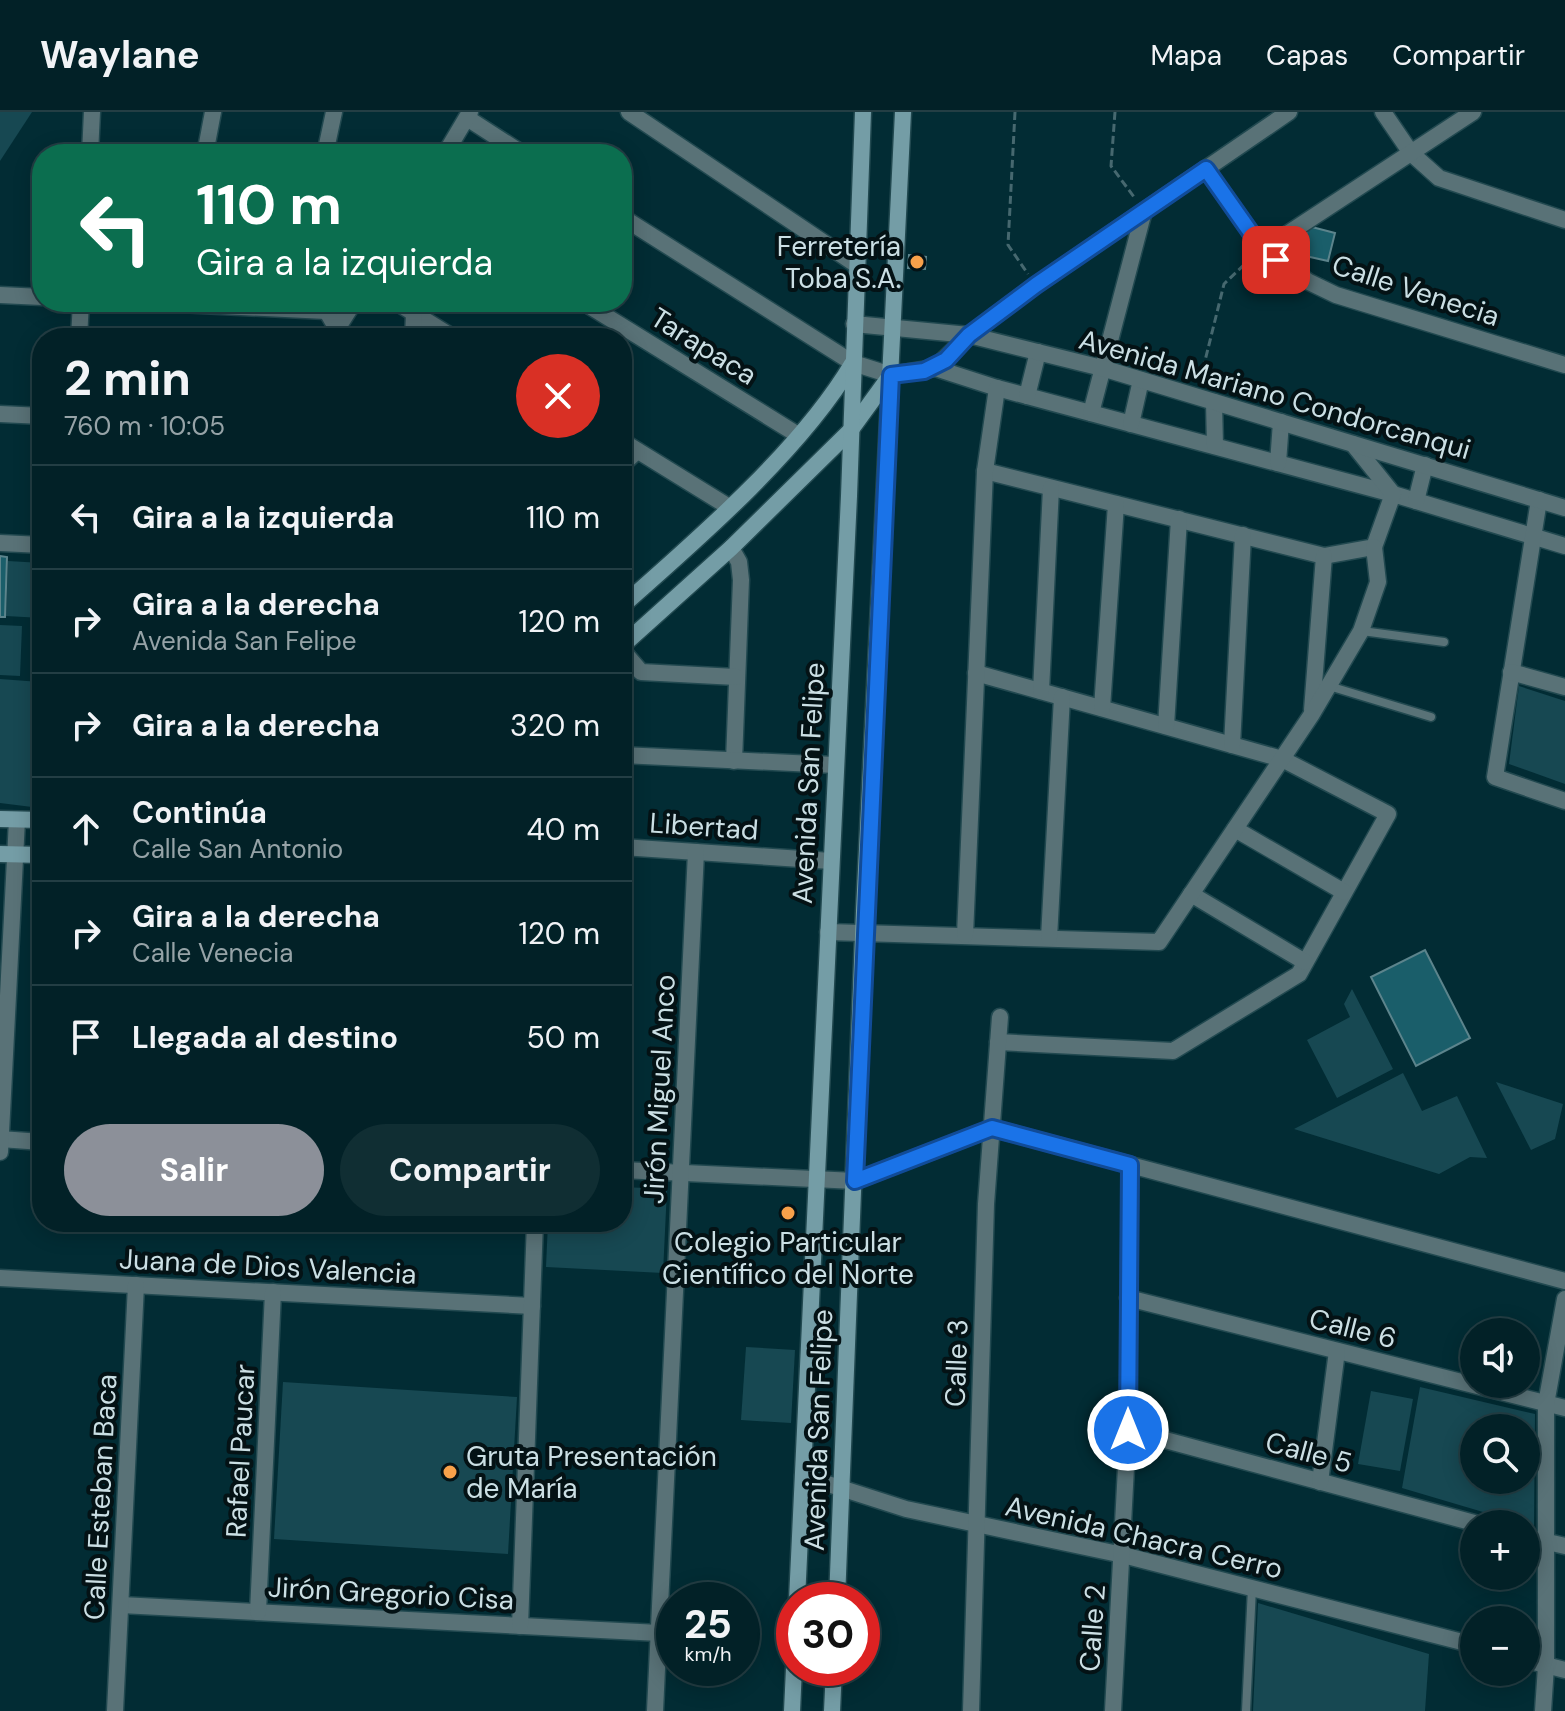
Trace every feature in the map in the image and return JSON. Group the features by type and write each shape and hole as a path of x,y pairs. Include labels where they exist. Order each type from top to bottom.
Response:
{"main road":[{"name":"Avenida San Felipe","path":"798,1582 863,112"},
{"name":"Avenida San Felipe","path":"838,1582 863,934 903,112"},
{"path":"632,597 729,507 798,435 825,405 853,363"},
{"path":"632,639 731,548 850,431 891,375"},
{"path":"0,819 32,820"},
{"path":"8,855 32,855"},
{"path":"792,1711 793,1686"},
{"path":"832,1711 833,1686"}],"street":[{"path":"90,144 92,112"},
{"path":"207,144 213,112"},
{"path":"327,144 334,112"},
{"path":"629,112 857,265"},
{"path":"935,368 969,335 1036,285 1289,112"},
{"path":"1383,112 1425,168 1458,187 1565,220"},
{"path":"1263,250 1473,112"},
{"path":"451,144 468,115 509,144"},
{"name":"Calle Venecia","path":"1206,169 1263,250 1309,282 1336,295 1565,365"},
{"path":"1091,413 1144,211"},
{"path":"632,223 853,363 891,375 935,368 997,388 1393,494 1565,546"},
{"path":"0,295 32,297"},
{"name":"Tarapaca","path":"599,312 625,328"},
{"path":"413,328 414,313 438,328"},
{"name":"Avenida Mariano Condorcanqui","path":"854,324 969,335 1102,368 1565,508"},
{"name":"Tarapaca","path":"632,332 798,435"},
{"path":"1027,396 1038,352"},
{"path":"1131,424 1141,380"},
{"path":"965,935 985,471 997,388"},
{"path":"1214,402 1215,446"},
{"path":"0,414 32,416"},
{"path":"1278,463 1281,422"},
{"path":"1353,444 1393,494"},
{"path":"632,448 729,507"},
{"path":"632,456 637,451"},
{"path":"1416,501 1425,465"},
{"path":"985,471 1324,556 1374,547"},
{"path":"1041,691 1051,488"},
{"path":"828,932 1159,942 1312,714 1361,631 1378,582 1374,547 1393,494"},
{"path":"1539,500 1495,777 1565,801"},
{"path":"1102,708 1116,504"},
{"path":"1166,726 1179,519"},
{"path":"1232,745 1243,535"},
{"path":"0,543 32,545"},
{"path":"731,548 739,562 741,580 734,761"},
{"path":"1312,714 1324,556"},
{"path":"632,661 641,672 736,677"},
{"path":"1511,672 1565,687"},
{"path":"976,673 1282,759 1388,814 1299,974 1173,1051 998,1042"},
{"path":"1049,938 1062,697"},
{"path":"632,756 835,765"},
{"path":"0,1152 8,855 17,820"},
{"path":"1235,829 1344,892"},
{"name":"Libertad","path":"632,848 831,861"},
{"name":"Jirón Miguel Anco","path":"661,1582 696,852"},
{"path":"1191,894 1305,962"},
{"name":"Calle 3","path":"971,1711 986,1204 1000,1017"},
{"path":"632,1171 855,1181 992,1128 1565,1281"},
{"path":"0,1139 32,1141"},
{"name":"Calle 2","path":"1113,1711 1128,1430 1130,1165"},
{"path":"520,1626 535,1232"},
{"name":"Juana de Dios Valencia","path":"0,1278 532,1306"},
{"name":"Calle Esteban Baca","path":"115,1711 136,1285"},
{"name":"Rafael Paucar","path":"258,1612 273,1292"},
{"name":"Calle 6","path":"1128,1298 1565,1408"},
{"path":"1543,1711 1546,1666 1546,1404 1565,1299"},
{"path":"1320,1482 1337,1351"},
{"name":"Calle 5","path":"1128,1430 1460,1519"},
{"name":"Avenida Chacra Cerro","path":"803,1476 841,1490 977,1527 1123,1555 1460,1641"},
{"path":"1540,1540 1565,1546"},
{"name":"Jirón Gregorio Cisa","path":"121,1605 656,1633"},
{"path":"1540,1664 1565,1670"},
{"name":"Jirón Miguel Anco","path":"655,1711 656,1686"}],"lane":[{"path":"1361,631 1444,642"},
{"path":"1329,686 1431,717"},
{"path":"1246,1711 1252,1587"}],"path":[{"path":"1015,112 1008,245 1036,285"},
{"path":"1115,112 1111,166 1144,211"},
{"path":"1196,396 1224,284 1237,268 1263,250"}],"shaded area":[{"path":"0,112 32,112 0,161"},
{"path":"8,561 32,562 32,617 6,616"},
{"path":"0,625 22,626 20,676 0,675"},
{"path":"0,679 32,681 32,807 0,803"},
{"path":"1519,686 1565,701 1565,784 1509,764"},
{"path":"1352,989 1393,1069 1337,1098 1307,1040 1350,1017 1344,1004"},
{"path":"1403,1073 1422,1111 1457,1096 1487,1158 1470,1157 1439,1174 1294,1129"},
{"path":"1496,1082 1563,1104 1555,1139 1531,1150"},
{"path":"632,1187 667,1189 663,1273 546,1267 548,1232 632,1232"},
{"path":"746,1347 795,1350 791,1423 741,1420"},
{"path":"283,1382 517,1397 508,1554 274,1539"},
{"path":"1420,1387 1535,1414 1460,1414 1460,1494 1534,1494 1534,1510 1476,1510 1402,1488"},
{"path":"1371,1391 1413,1399 1400,1471 1358,1464"},
{"path":"1258,1603 1429,1654 1425,1711 1253,1711"}],"building":[{"path":"1308,226 1335,233 1328,261 1301,255"},
{"name":"Ferretería Toba S.A.","path":"909,255 926,257 925,269 908,268"},
{"path":"0,556 7,557 5,617 0,617"},
{"path":"1425,950 1470,1038 1416,1066 1371,977"}],"place":[{"name":"Ferretería Toba S.A.","path":"917,262"},
{"name":"Colegio Particular Científico del Norte","path":"788,1213"},
{"name":"Gruta Presentación de María","path":"450,1472"}],"route":[{"path":"1128,1430 1130,1165 992,1128 855,1181 864,911 891,375 935,368 969,335 1036,285 1206,169 1263,250 1276,260"}]}
